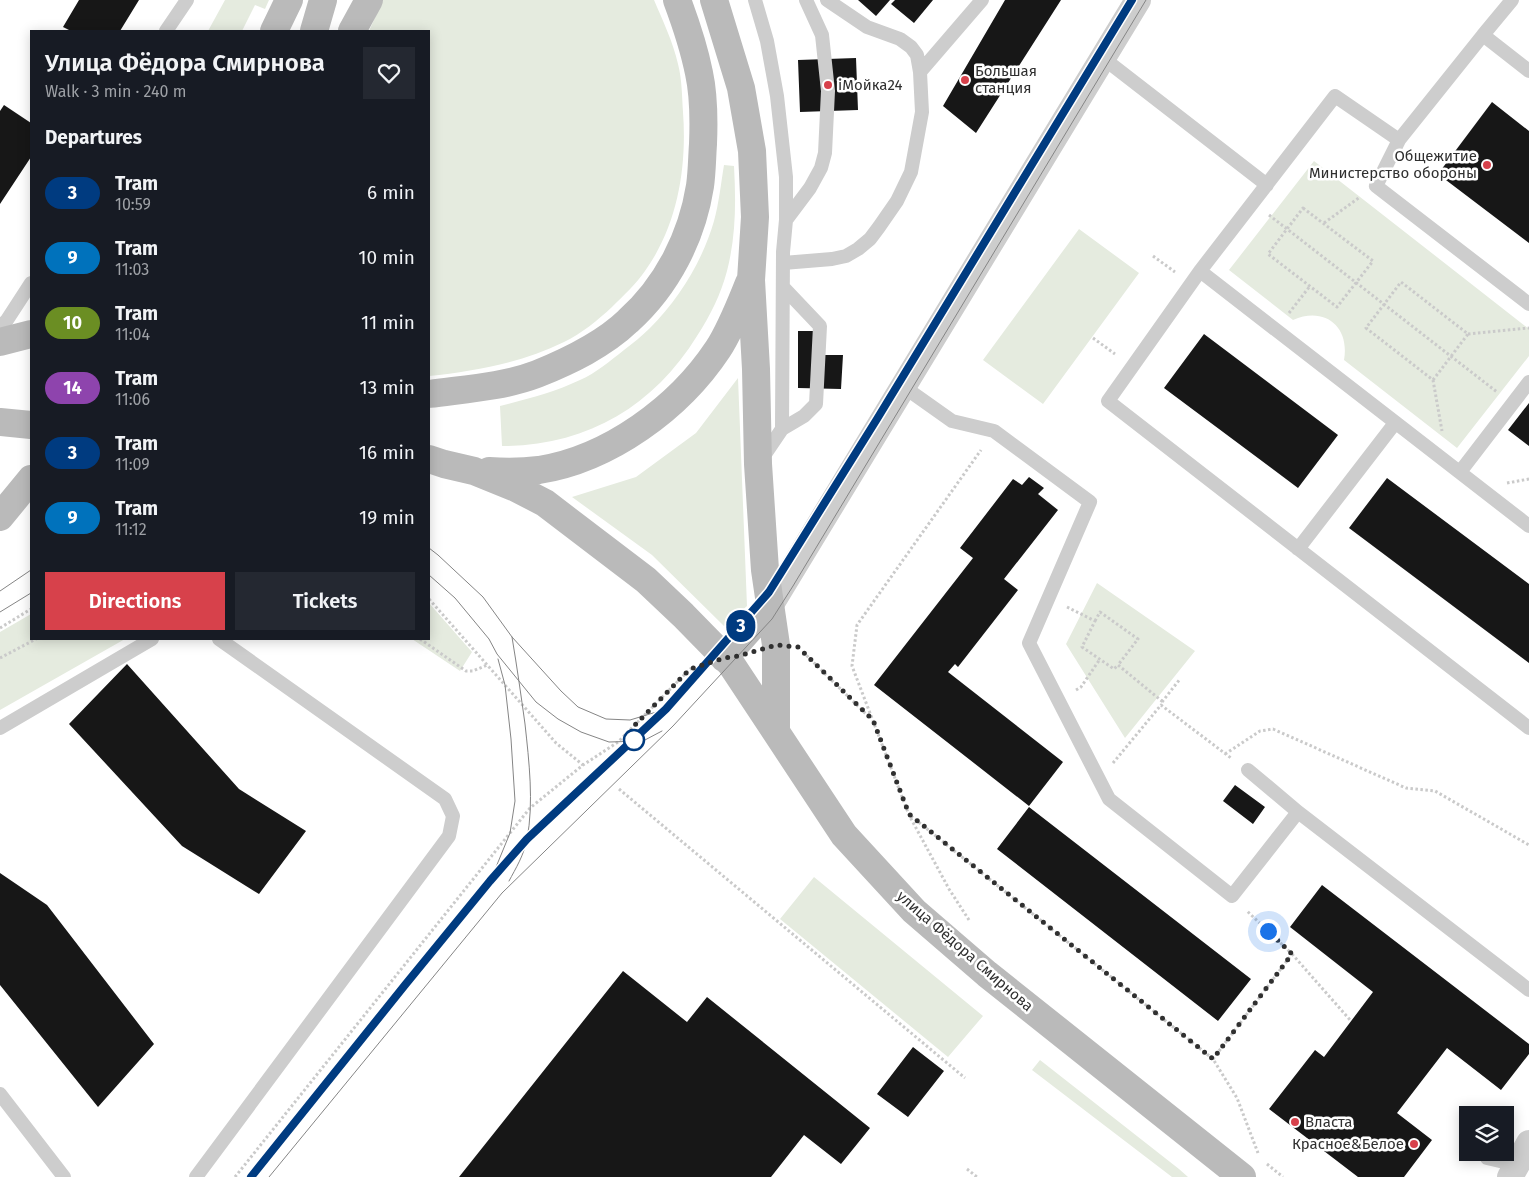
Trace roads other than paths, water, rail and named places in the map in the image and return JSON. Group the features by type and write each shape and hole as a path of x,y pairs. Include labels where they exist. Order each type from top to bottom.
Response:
{"main road":[{"path":"274,30 289,0"},
{"path":"314,30 324,0"},
{"path":"353,30 369,0"},
{"path":"430,394 509,383 537,374 584,352 626,323 659,287 679,253 693,217 700,185 704,124 700,74 677,0"},
{"path":"714,0 740,88 752,151 755,217 751,280 756,369 758,464 765,570 776,645 776,731"},
{"path":"430,459 474,471 507,472 539,470 572,462 601,450 631,434 664,410 707,364 719,348 751,280"},
{"path":"0,342 30,334"},
{"path":"0,422 30,425"},
{"name":"улица Фёдора Смирнова","path":"474,471 516,488 545,503 646,580 683,615 731,664 844,835 914,911 987,974 1251,1168"},
{"path":"0,518 30,480"},
{"path":"0,518 30,506"},
{"path":"724,658 770,606"}],"street":[{"path":"770,606 1138,0"}],"lane":[{"path":"167,30 187,0"},
{"path":"755,0 766,41 776,96 786,177 783,263 782,429"},
{"path":"786,220 810,188 825,153 828,91 822,35 806,0"},
{"path":"783,263 846,256 870,239 897,201 911,172 922,112 920,72 916,55 911,47 900,39 867,28 827,0"},
{"path":"920,72 982,0"},
{"path":"1512,0 1399,140 1376,186 1529,304"},
{"path":"1483,35 1529,71"},
{"path":"1103,58 1267,185"},
{"path":"1399,140 1335,96 1191,283 1108,401 1529,728"},
{"path":"1200,271 1529,526"},
{"path":"0,328 30,285"},
{"path":"758,464 782,429 804,416 816,404 820,326 783,288"},
{"path":"1460,472 1529,382"},
{"path":"904,387 952,421 994,431 1090,502 1029,643 1109,799 1232,896 1298,812"},
{"path":"1298,549 1395,423"},
{"path":"0,728 150,640"},
{"path":"196,1177 449,836 453,816 445,798 220,640"},
{"path":"1248,770 1298,812 1529,990"},
{"path":"0,1094 64,1177"}],"tram line":[{"path":"251,1177 405,985 527,839 667,709 769,593 1132,0"},
{"name":"3","path":"251,1177 405,985 527,839 666,709 769,592 877,419 1132,0"},
{"path":"269,1177 502,893 673,726 772,619 1146,0"},
{"path":"430,549 483,597 512,637 578,707 606,719 630,720 663,710"},
{"path":"0,591 30,571"},
{"path":"430,576 455,598 489,639 497,654 536,702 558,719 581,732 609,742 643,741 662,731"},
{"path":"0,612 30,594"},
{"path":"509,881 526,845 530,811 529,767 525,724 512,637"},
{"path":"494,872 510,833 515,801 505,685 498,659"}],"place":[{"name":"Большая станция","path":"965,80"},
{"name":"iМойка24","path":"828,85"},
{"name":"Общежитие Министерство обороны","path":"1487,165"},
{"name":"Власта","path":"1295,1122"},
{"name":"Красное&Белое","path":"1414,1144"}]}
